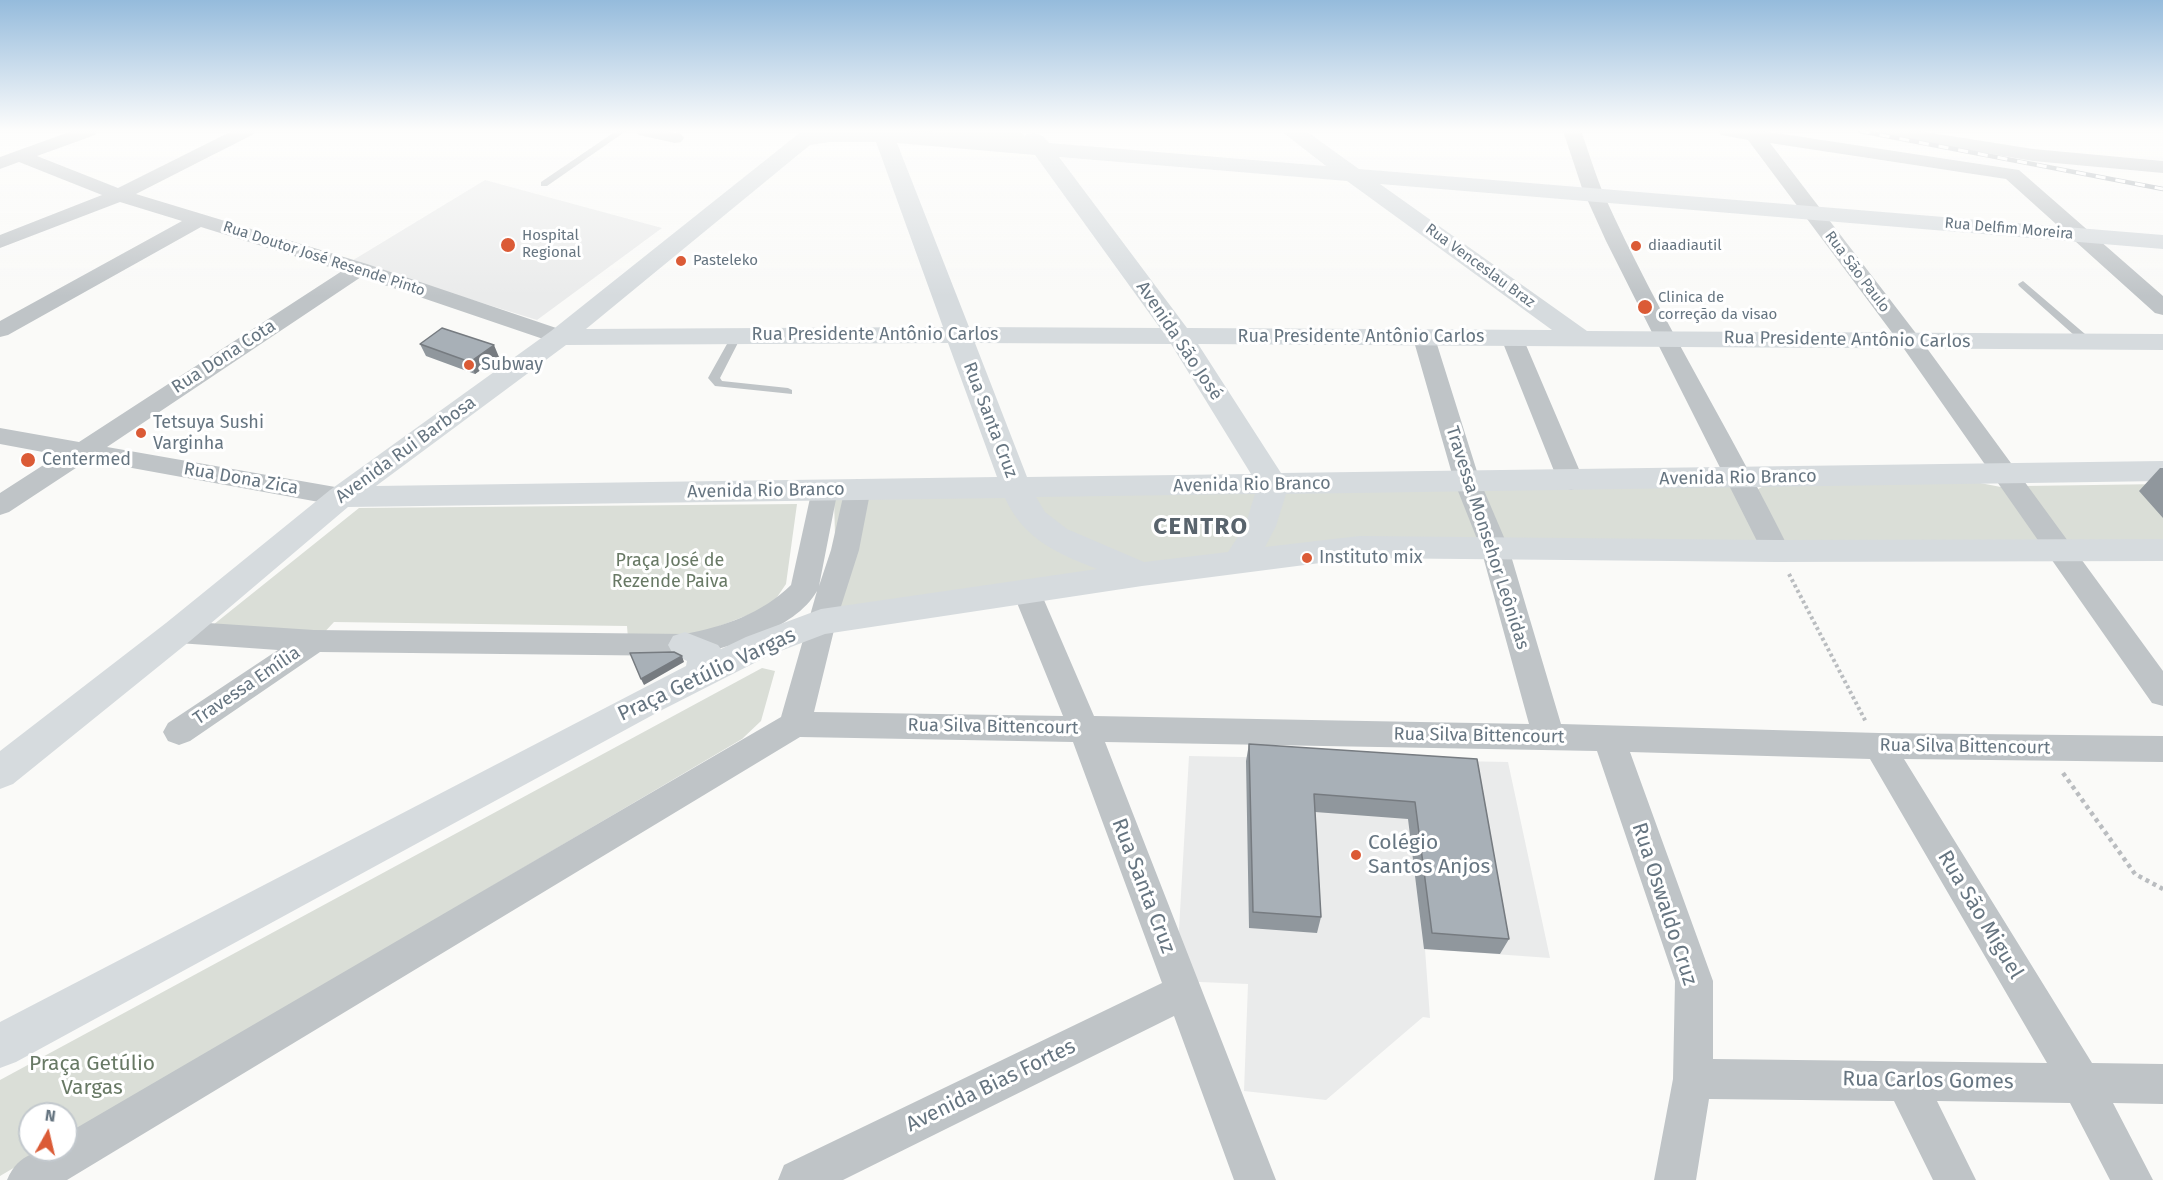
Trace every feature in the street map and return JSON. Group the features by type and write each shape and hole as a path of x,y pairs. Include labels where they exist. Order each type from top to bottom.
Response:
{"main road":[{"name":"Avenida Rui Barbosa","path":"0,773 178,632 341,498 560,337 746,186"},
{"name":"Rua Santa Cruz","path":"903,186 1016,488 1034,520 1053,534 1142,574"},
{"name":"Avenida São José","path":"1069,186 1179,335 1273,485"},
{"name":"Rua Venceslau Braz","path":"1369,186 1581,339"},
{"name":"Rua Delfim Moreira","path":"1502,186 2163,242"},
{"name":"Rua Presidente Antônio Carlos","path":"560,337 1179,335 2163,342"},
{"name":"Avenida Rio Branco","path":"341,498 858,488 1743,479 2004,472 2163,471"},
{"path":"1238,562 1255,540 1267,515 1273,485"},
{"path":"821,622 1142,574 1359,547 1776,551 2163,550"},
{"name":"Praça Getúlio Vargas","path":"0,1046 693,659 758,646 821,622"}],"street":[{"name":"Rua Doutor José Resende Pinto","path":"96,186 358,269 560,337"},
{"path":"0,242 137,186"},
{"path":"1591,186 1665,338 1743,479 1776,551"},
{"name":"Rua São Paulo","path":"1793,186 1910,341 2059,552"},
{"path":"2025,186 2163,308"},
{"path":"0,330 199,220"},
{"name":"Rua Dona Cota","path":"0,506 358,269"},
{"name":"Travessa Monsehor Leônidas","path":"1424,338 1467,481 1495,549 1549,738"},
{"path":"1512,338 1571,481"},
{"name":"Rua Dona Zica","path":"0,436 341,498"},
{"path":"821,622 845,550 858,488"},
{"path":"178,632 314,641 693,659 705,642 758,621 796,598 807,580 825,489"},
{"path":"2059,552 2163,694"},
{"name":"Rua Santa Cruz","path":"1027,593 1084,729 1255,1180"},
{"name":"Praça Getúlio Vargas","path":"795,724 821,622"},
{"name":"Travessa Emília","path":"179,732 314,641"},
{"path":"28,1180 795,724"},
{"name":"Rua Silva Bittencourt","path":"795,724 1609,738 1879,746 2163,749"},
{"name":"Rua Oswaldo Cruz","path":"1609,738 1694,981 1694,1079 1675,1180"},
{"name":"Rua São Miguel","path":"1879,746 2081,1083 2132,1180"},
{"name":"Avenida Bias Fortes","path":"799,1180 1182,992"},
{"name":"Rua Carlos Gomes","path":"1694,1079 2163,1084"},
{"path":"1905,1081 1955,1180"}],"lane":[{"path":"2023,284 2088,342"},
{"path":"737,335 714,378 719,384 788,392"}],"path":[{"path":"1776,551 1879,746"},
{"path":"2045,748 2135,874 2163,889"}],"shaded area":[{"name":"Hospital Regional","path":"475,186 507,186 662,228 537,320 350,262"},
{"name":"Colégio Santos Anjos","path":"1189,756 1508,762 1550,958 1425,949 1430,1018 1423,1017 1326,1100 1244,1091 1248,984 1176,981"}],"green space":[{"path":"1980,483 2006,488 2045,546 1781,547 1752,493 1765,485"},
{"path":"2163,484 2163,542 2061,542 2024,486"},
{"path":"1730,486 1764,547 1264,556 1267,515 1273,492"},
{"path":"1259,492 1239,558 881,610 822,606 835,536 834,498"},
{"name":"Praça José de Rezende Paiva","path":"797,504 786,584 771,606 694,636 628,639 627,626 334,622 319,638 203,633 359,508"},
{"name":"Praça Getúlio Vargas","path":"762,668 775,671 761,721 742,739 78,1130 78,1102 18,1102 18,1162 24,1162 0,1176 0,1080"}],"building":[{"path":"442,328 494,345 470,362 420,344"},
{"path":"674,652 682,656 641,679 630,653"},
{"path":"1249,744 1477,759 1509,939 1432,933 1415,802 1314,794 1321,917 1253,912"}],"railway":[{"path":"2148,186 2163,189"}],"place":[{"name":"Hospital Regional","path":"508,245"},
{"name":"diaadiautil","path":"1636,246"},
{"name":"Pasteleko","path":"681,261"},
{"name":"Clinica de correção da visao","path":"1645,307"},
{"name":"Subway","path":"469,365"},
{"name":"Tetsuya Sushi Varginha","path":"141,433"},
{"name":"Centermed","path":"28,460"},
{"name":"Instituto mix","path":"1307,558"},
{"name":"Colégio Santos Anjos","path":"1356,855"}],"district":[{"name":"CENTRO","path":"1201,527"}]}
